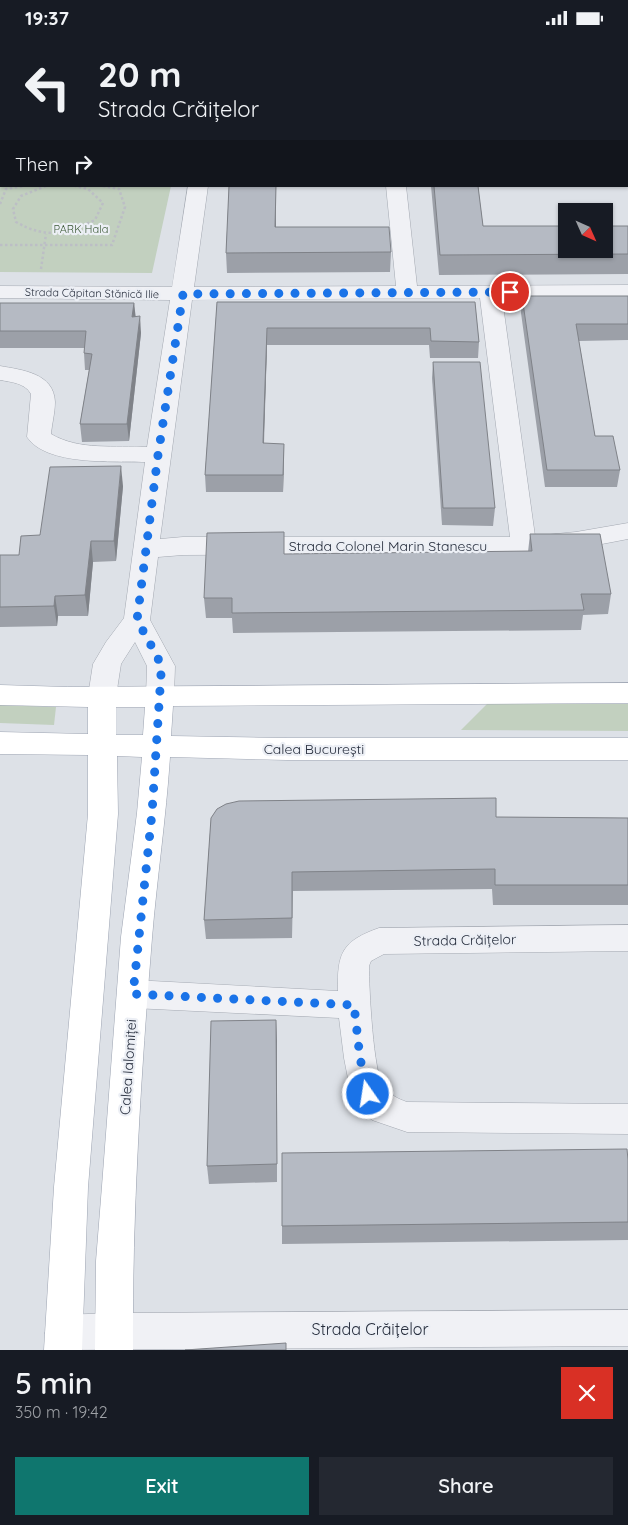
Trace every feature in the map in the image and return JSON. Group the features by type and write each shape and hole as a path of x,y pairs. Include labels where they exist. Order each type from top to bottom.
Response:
{"main road":[{"path":"0,695 160,696 628,693"},
{"path":"63,1342 70,1187 103,821 102,696"},
{"name":"Calea Ialomiței","path":"113,1340 114,1261 133,994 152,813 160,696"},
{"name":"Calea București","path":"0,743 287,749 628,749"}],"street":[{"path":"102,696 111,655 137,620 158,455 198,187"},
{"path":"396,187 407,293"},
{"name":"Strada Căpitan Stănică Ilie","path":"0,292 183,294 628,291"},
{"path":"490,292 524,544"},
{"path":"0,373 26,378 38,386 44,400 39,437 50,445 68,451 158,455"},
{"name":"Strada Colonel Marin Stanescu","path":"147,549 191,546 479,546 570,542 597,539 628,531"},
{"path":"137,620 161,666 160,696"},
{"name":"Strada Crăițelor","path":"628,938 379,941 360,952 353,965 354,1005 360,1058 368,1094 384,1109 407,1117 628,1119"},
{"path":"133,994 354,1005"},
{"name":"Strada Crăițelor","path":"63,1342 628,1328"}],"path":[{"path":"0,204 6,189 18,187"},
{"path":"44,187 22,196 13,209 16,222 25,228 46,234 71,232 95,220 103,203 88,189 79,187"},
{"path":"0,245 112,245 124,207 119,189 108,187"},
{"path":"40,275 46,234"}],"green space":[{"name":"PARK Hala","path":"0,187 171,187 152,273 0,272"},
{"path":"487,704 628,704 628,731 461,730"},
{"path":"0,705 56,707 54,725 0,723"}],"building":[{"path":"229,187 276,187 275,227 389,227 391,252 226,253"},
{"path":"434,187 478,187 483,226 558,226 558,254 440,255"},
{"path":"613,226 628,226 628,254 613,254"},
{"path":"522,296 628,296 628,324 576,324 595,436 613,436 620,470 547,470"},
{"path":"217,302 475,302 479,342 431,341 430,328 267,328 263,443 284,444 283,475 205,475"},
{"path":"0,303 134,303 132,317 140,316 127,424 80,424 92,354 84,353 86,331 0,331"},
{"path":"433,362 480,362 495,508 443,508"},
{"path":"121,466 114,541 91,541 85,595 55,596 54,606 0,607 0,555 19,555 21,536 40,535 50,467"},
{"path":"284,532 284,554 532,551 530,534 600,534 611,594 581,594 584,610 232,613 232,598 204,598 207,533"},
{"path":"496,798 496,817 628,818 628,885 495,885 495,869 292,872 292,918 204,920 211,818 217,809 226,804 239,801"},
{"path":"276,1020 277,1164 207,1166 211,1021"},
{"path":"627,1149 628,1222 282,1226 282,1153"},
{"path":"286,1343 286,1350 185,1350"}],"route":[{"path":"368,1094 360,1058 354,1005 133,994 152,813 161,674 161,666 157,656 137,620 158,455 183,294 510,292"}]}
